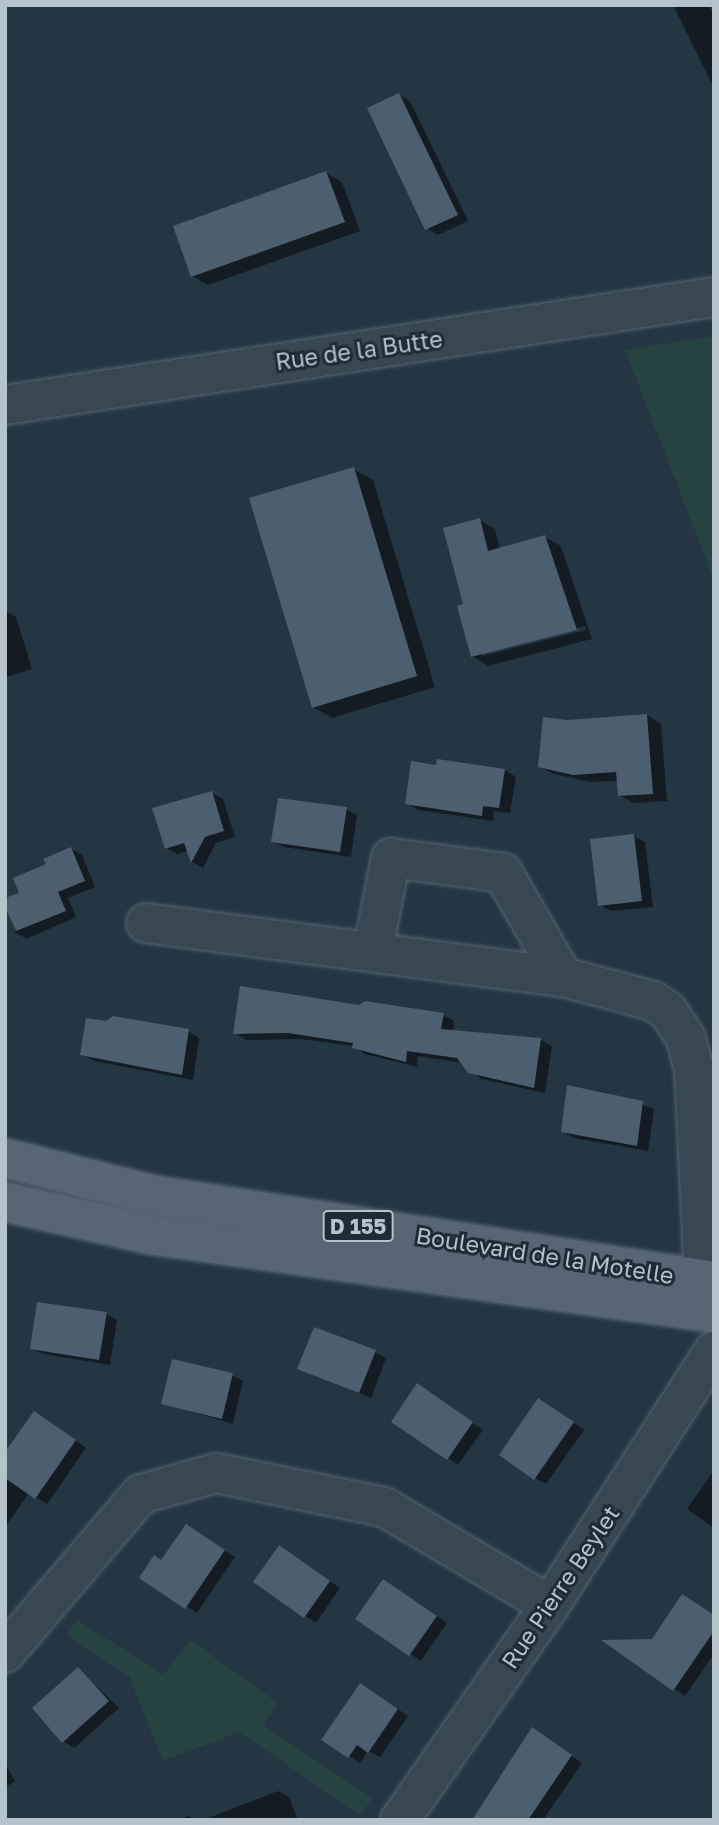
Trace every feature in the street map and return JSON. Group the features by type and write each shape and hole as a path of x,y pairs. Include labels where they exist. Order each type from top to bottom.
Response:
{"main road":[{"name":"Boulevard de la Motelle","path":"5,1158 153,1195 707,1296"},
{"name":"Boulevard de la Motelle","path":"5,1202 151,1235 707,1296"}],"street":[{"name":"Rue de la Butte","path":"5,405 714,296"},
{"path":"373,950 391,858 503,873 563,976"},
{"path":"146,923 563,976 653,1001 668,1011 686,1039 694,1068 707,1296"},
{"name":"Rue Pierre Beylet","path":"400,1820 550,1605 714,1351"},
{"path":"5,1653 141,1494 216,1473 384,1507 550,1605"}],"green space":[{"path":"714,336 714,580 625,350"},
{"path":"77,1620 163,1675 190,1640 278,1703 263,1726 372,1799 360,1815 239,1732 163,1761 129,1676 67,1635"}],"building":[{"path":"399,93 458,215 425,230 367,108"},
{"path":"326,171 345,222 191,277 173,226"},
{"path":"354,467 417,676 312,708 249,498"},
{"path":"480,518 488,551 545,535 577,630 471,657 457,606 463,604 443,528"},
{"path":"647,714 653,794 618,796 616,772 573,775 538,767 543,717 567,720"},
{"path":"437,759 505,769 499,808 483,806 482,816 405,804 411,761 436,765"},
{"path":"212,791 224,831 205,837 191,863 184,843 165,849 152,808"},
{"path":"278,798 347,807 340,852 271,842"},
{"path":"634,834 642,901 598,906 590,839"},
{"path":"71,847 85,881 58,892 66,911 16,931 5,907 5,898 19,893 13,878 46,864 43,859"},
{"path":"240,986 359,1005 365,1001 444,1013 441,1029 541,1038 534,1088 468,1073 457,1058 407,1051 406,1062 352,1048 353,1043 288,1033 233,1034"},
{"path":"113,1016 189,1029 182,1075 80,1055 86,1018 106,1021"},
{"path":"567,1085 643,1101 637,1146 561,1132"},
{"path":"37,1302 107,1312 99,1360 30,1349"},
{"path":"314,1327 376,1350 359,1393 297,1369"},
{"path":"172,1359 233,1373 222,1419 161,1404"},
{"path":"417,1383 473,1422 447,1460 391,1422"},
{"path":"538,1398 574,1422 534,1480 499,1455"},
{"path":"34,1411 76,1440 35,1499 5,1478 5,1452"},
{"path":"186,1524 225,1550 185,1609 139,1578 154,1555 161,1560"},
{"path":"279,1545 330,1581 304,1618 253,1582"},
{"path":"383,1579 437,1616 409,1656 355,1619"},
{"path":"682,1594 714,1615 714,1631 673,1691 601,1640 652,1639"},
{"path":"78,1667 109,1701 62,1743 32,1708"},
{"path":"360,1683 398,1709 368,1753 357,1745 348,1758 321,1740"},
{"path":"532,1727 572,1755 528,1820 472,1820"}]}
